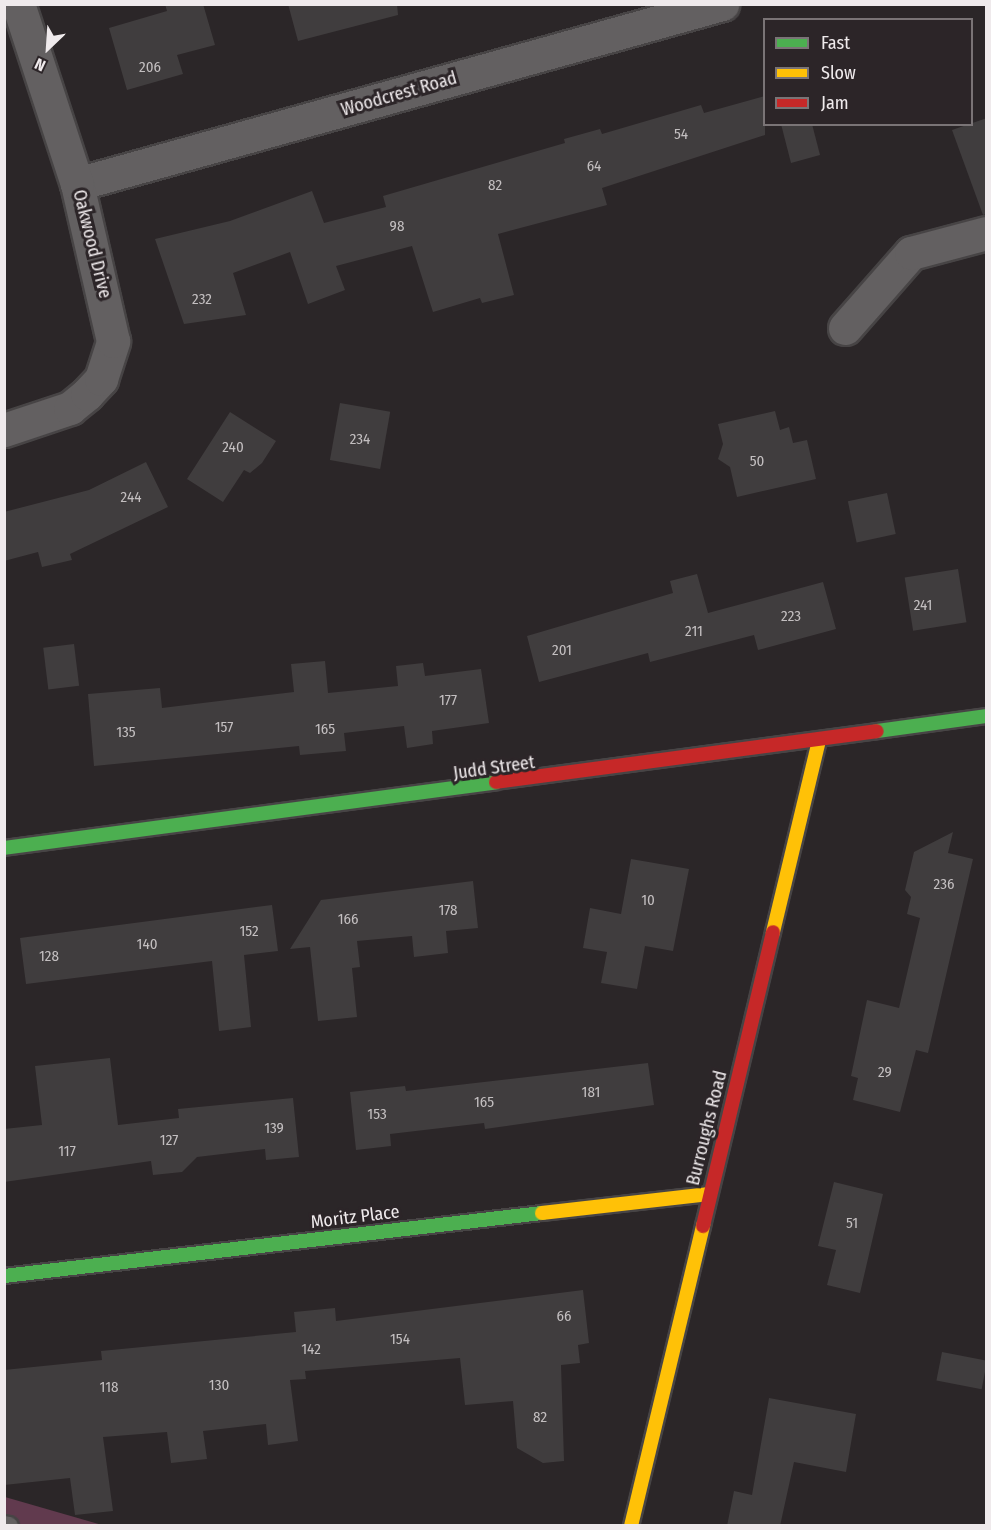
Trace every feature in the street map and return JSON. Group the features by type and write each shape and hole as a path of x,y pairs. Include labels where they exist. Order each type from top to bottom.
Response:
{"street":[{"name":"Oakwood Drive","path":"4,430 69,408 101,379 109,359 110,314 77,184 18,4"},
{"name":"Woodcrest Road","path":"77,184 722,4"},
{"path":"845,328 911,253 987,233"},
{"name":"Judd Street","path":"4,848 987,717"},
{"name":"Burroughs Road","path":"631,1526 819,740"},
{"name":"Moritz Place","path":"4,1276 709,1194"}],"shaded area":[{"path":"5,1497 102,1525 5,1525"}],"building":[{"path":"165,4 203,4 215,45 177,55 183,74 127,90 109,28 167,11"},
{"path":"288,4 397,4 398,15 298,41"},
{"path":"763,97 765,135 602,188 607,205 498,234 514,295 482,303 480,298 433,312 412,246 336,266 345,290 308,304 290,252 233,273 246,315 184,324 155,239 230,221 312,191 324,223 386,207 383,196 565,143 564,139 600,129 602,134 701,105 704,113"},
{"path":"987,118 987,214 983,215 952,130 973,126 973,123"},
{"path":"782,126 813,126 820,155 791,163"},
{"path":"340,403 390,412 380,469 330,460"},
{"path":"775,411 780,430 789,427 793,443 807,440 816,479 737,497 730,467 718,459 723,444 718,424"},
{"path":"230,412 276,441 262,463 250,473 244,470 223,502 187,479"},
{"path":"146,462 168,507 70,554 72,560 42,567 38,552 4,561 4,512 89,490"},
{"path":"887,493 896,534 857,542 848,501"},
{"path":"958,569 966,622 913,631 905,577"},
{"path":"697,574 708,613 823,582 836,629 758,650 754,635 650,662 648,653 539,682 527,636 673,593 670,581"},
{"path":"74,644 79,686 48,689 43,648"},
{"path":"325,661 328,693 398,686 396,666 423,663 425,676 481,669 489,723 432,731 433,744 407,748 404,726 344,733 346,751 300,755 299,746 94,766 88,694 160,688 162,708 294,692 291,664"},
{"path":"953,832 948,853 973,859 928,1053 916,1050 900,1112 853,1100 858,1078 851,1076 867,1000 899,1008 920,918 907,914 911,897 905,890 914,852"},
{"path":"631,859 689,869 673,951 645,946 637,989 601,983 607,952 583,948 590,908 621,914"},
{"path":"473,881 478,928 446,931 448,953 414,957 412,936 357,941 360,967 352,968 357,1017 318,1021 310,947 290,949 321,900"},
{"path":"272,905 278,951 244,955 251,1027 219,1031 212,961 26,984 20,938"},
{"path":"110,1058 118,1125 179,1118 178,1109 293,1098 299,1157 266,1160 265,1149 197,1157 182,1172 153,1175 151,1161 4,1182 4,1129 42,1125 35,1066"},
{"path":"648,1063 654,1105 485,1129 484,1123 390,1134 391,1146 356,1150 350,1092 405,1086 406,1091"},
{"path":"834,1182 883,1194 860,1293 827,1285 836,1250 818,1246"},
{"path":"583,1290 589,1343 578,1345 580,1363 561,1365 564,1461 543,1463 517,1448 513,1401 465,1405 460,1358 305,1371 306,1379 290,1380 298,1441 268,1445 266,1424 203,1431 207,1459 171,1463 167,1432 103,1437 113,1511 75,1515 70,1478 4,1485 4,1370 102,1360 101,1351 296,1332 294,1312 335,1308 336,1321"},
{"path":"942,1352 986,1361 982,1389 936,1380"},
{"path":"769,1398 856,1414 846,1472 794,1462 780,1526 727,1526 734,1491 752,1495"}],"traffic: fast":[{"path":"877,731 986,716"},
{"path":"4,848 496,782"},
{"path":"4,1276 542,1213"}],"traffic: slow":[{"path":"773,932 819,740"},
{"path":"542,1213 709,1194"},
{"path":"631,1526 703,1226"}],"traffic: jam":[{"path":"496,782 877,731"},
{"path":"703,1226 773,932"}]}
